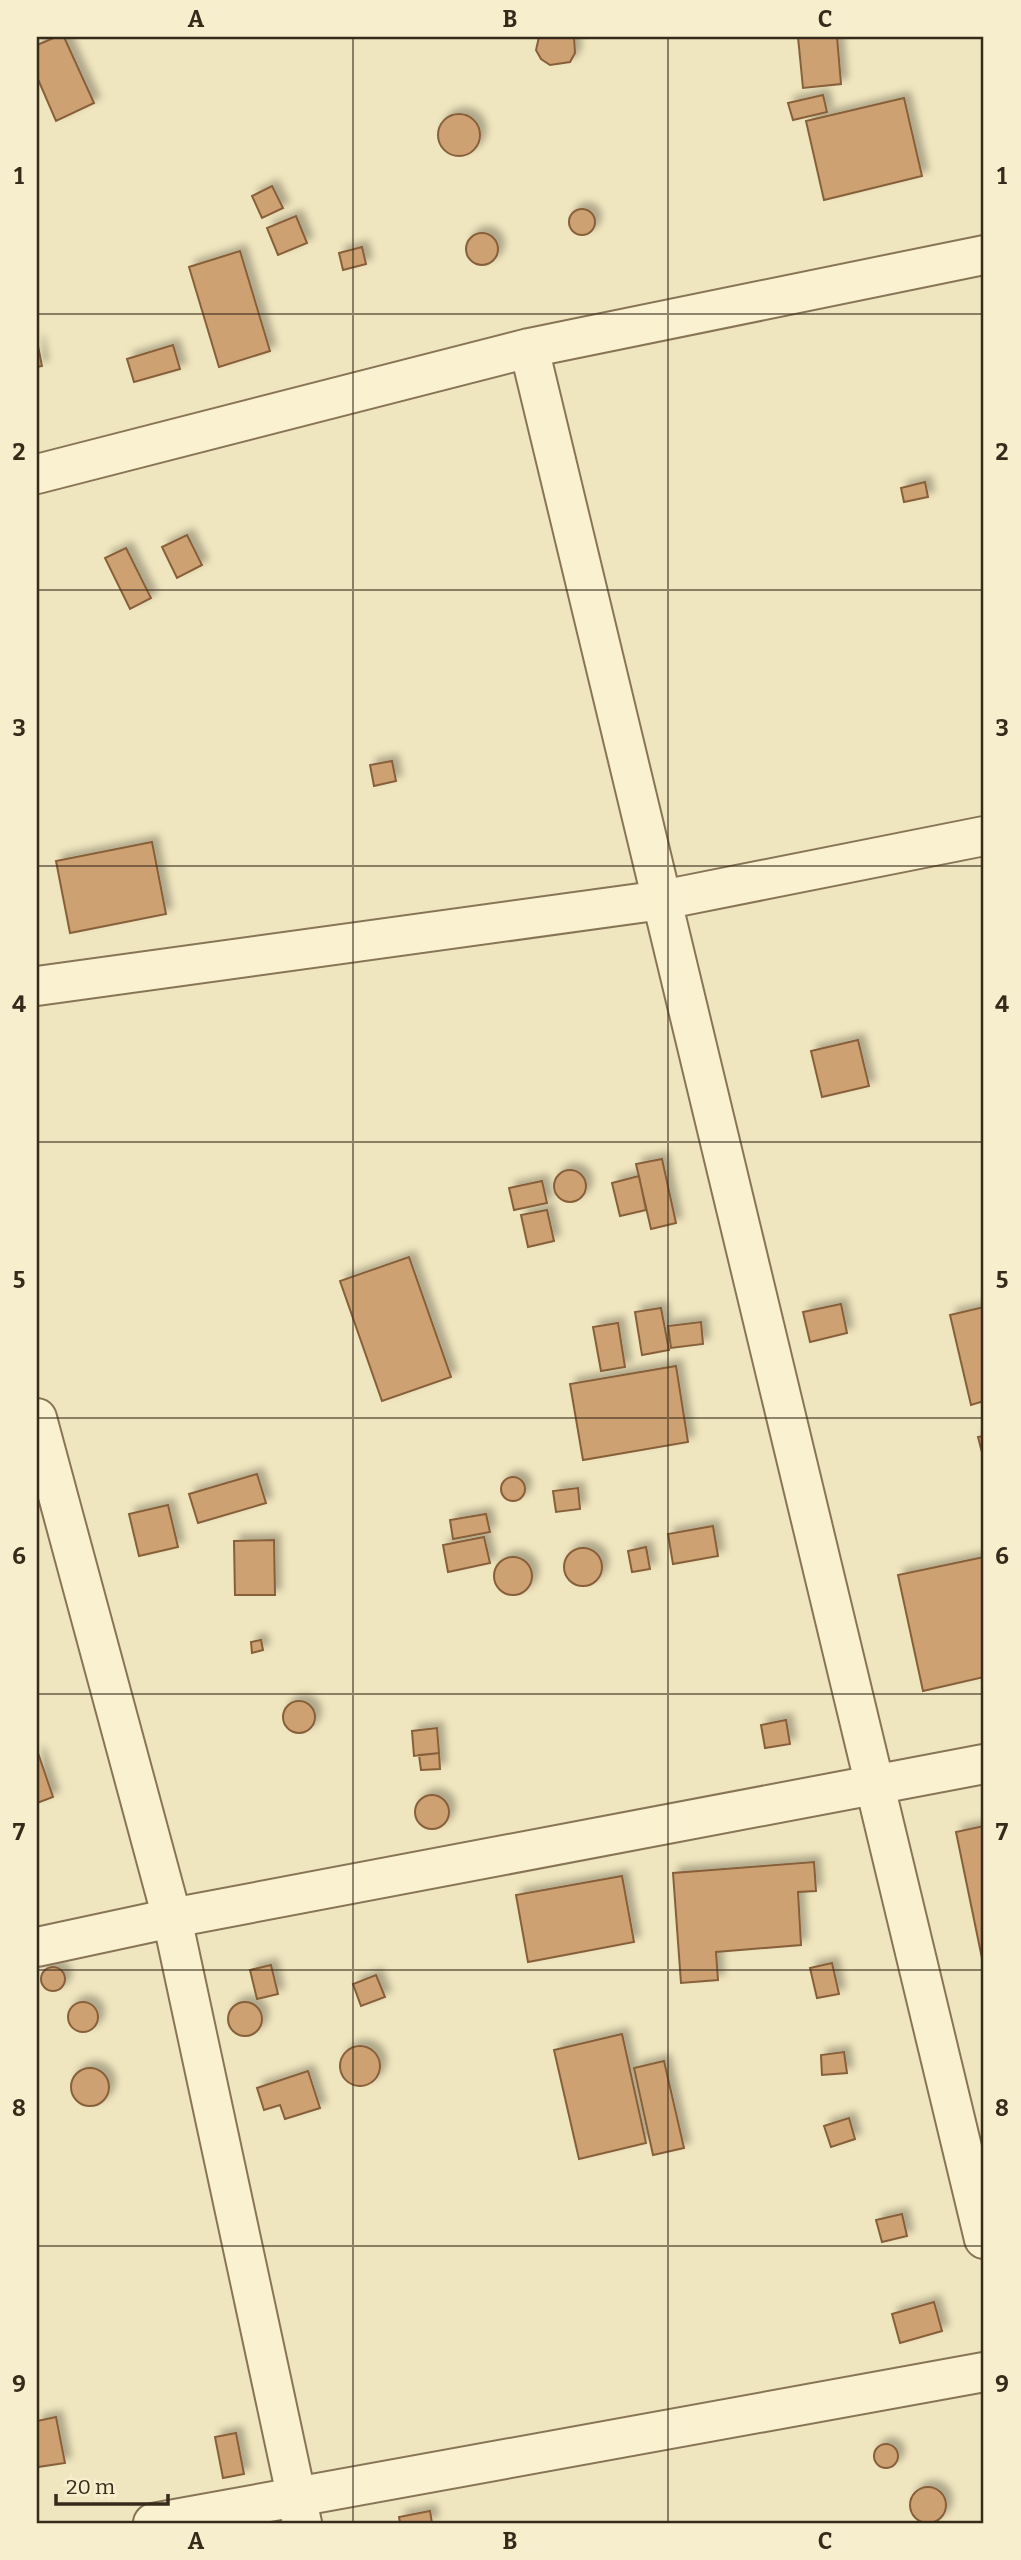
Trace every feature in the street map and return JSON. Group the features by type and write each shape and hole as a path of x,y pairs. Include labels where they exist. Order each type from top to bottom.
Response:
{"street":[{"path":"37,474 529,348 984,255"},
{"path":"529,348 984,2239"},
{"path":"37,986 662,900 984,836"},
{"path":"37,1418 172,1918 299,2512"},
{"path":"37,1947 172,1918 984,1765"},
{"path":"153,2523 299,2512 984,2372"}],"building":[{"path":"56,37 64,37 94,103 56,121 37,77 37,45"},
{"path":"539,37 574,37 575,53 570,62 550,65 541,59 536,50"},
{"path":"798,37 837,37 841,84 803,88"},
{"path":"823,95 827,112 793,120 788,103"},
{"path":"904,98 922,176 824,200 806,121"},
{"path":"459,114 474,120 480,135 474,150 459,156 444,150 438,135 444,120"},
{"path":"272,186 283,208 262,218 252,196"},
{"path":"582,209 591,213 595,222 591,231 582,235 573,231 569,222 573,213"},
{"path":"296,216 307,243 278,255 267,228"},
{"path":"482,233 493,238 498,249 493,260 482,265 471,260 466,249 471,238"},
{"path":"362,247 366,264 343,270 339,253"},
{"path":"240,251 270,351 219,367 189,267"},
{"path":"37,341 42,366 37,367"},
{"path":"173,345 180,369 134,382 127,359"},
{"path":"925,482 928,497 904,502 901,488"},
{"path":"187,535 202,565 177,578 162,547"},
{"path":"126,548 151,598 130,609 105,558"},
{"path":"392,761 396,781 374,786 370,765"},
{"path":"152,842 166,914 70,933 56,861"},
{"path":"858,1040 869,1086 822,1097 811,1051"},
{"path":"662,1159 676,1223 651,1229 636,1164"},
{"path":"570,1170 582,1174 586,1186 582,1198 570,1202 558,1198 554,1186 558,1174"},
{"path":"639,1176 646,1210 620,1216 612,1183"},
{"path":"542,1181 547,1203 514,1210 509,1188"},
{"path":"547,1210 554,1241 528,1247 521,1215"},
{"path":"409,1257 451,1377 382,1401 340,1281"},
{"path":"841,1304 847,1333 810,1342 803,1312"},
{"path":"984,1307 984,1401 971,1405 950,1315"},
{"path":"661,1308 669,1350 642,1355 635,1312"},
{"path":"701,1322 703,1344 671,1348 668,1326"},
{"path":"618,1323 625,1367 601,1371 593,1327"},
{"path":"676,1366 688,1442 583,1460 570,1384"},
{"path":"984,1436 984,1460 978,1437"},
{"path":"257,1474 266,1503 198,1523 189,1494"},
{"path":"513,1477 522,1480 525,1489 522,1498 513,1501 504,1498 501,1489 504,1480"},
{"path":"578,1488 580,1509 556,1512 553,1491"},
{"path":"168,1505 178,1547 139,1556 129,1514"},
{"path":"486,1514 490,1532 453,1539 450,1520"},
{"path":"713,1526 718,1556 673,1564 668,1534"},
{"path":"484,1537 490,1563 448,1572 443,1545"},
{"path":"274,1540 275,1595 235,1595 234,1541"},
{"path":"646,1547 650,1569 632,1572 628,1551"},
{"path":"583,1548 596,1554 602,1567 596,1580 583,1586 570,1580 564,1567 570,1554"},
{"path":"513,1557 527,1562 532,1576 527,1590 513,1595 499,1590 494,1576 499,1562"},
{"path":"984,1557 984,1677 923,1691 898,1575"},
{"path":"261,1640 263,1650 252,1653 251,1642"},
{"path":"299,1701 310,1706 315,1717 310,1728 299,1733 288,1728 283,1717 288,1706"},
{"path":"786,1720 790,1744 765,1748 761,1725"},
{"path":"437,1728 439,1753 414,1756 412,1731"},
{"path":"37,1753 53,1797 37,1803"},
{"path":"439,1753 440,1769 421,1770 419,1755"},
{"path":"432,1795 444,1800 449,1812 444,1824 432,1829 420,1824 415,1812 420,1800"},
{"path":"984,1826 984,1968 956,1832"},
{"path":"814,1862 816,1891 798,1892 801,1945 716,1952 718,1980 681,1983 673,1873"},
{"path":"622,1876 634,1942 528,1962 516,1895"},
{"path":"832,1963 839,1994 817,1998 810,1968"},
{"path":"271,1965 278,1994 257,1999 250,1970"},
{"path":"53,1967 62,1970 65,1979 62,1988 53,1991 44,1988 41,1979 44,1970"},
{"path":"376,1975 385,1997 361,2006 353,1984"},
{"path":"83,2002 89,2003 97,2011 97,2023 89,2031 83,2032 77,2031 69,2023 68,2017 69,2011 77,2003"},
{"path":"245,2002 257,2007 262,2019 257,2031 245,2036 233,2031 228,2019 233,2007"},
{"path":"622,2034 646,2143 579,2159 554,2050"},
{"path":"360,2046 374,2052 380,2066 374,2080 360,2086 346,2080 340,2066 346,2052"},
{"path":"844,2052 847,2073 822,2075 821,2055"},
{"path":"664,2061 684,2148 653,2155 634,2068"},
{"path":"90,2068 103,2074 109,2087 103,2100 90,2106 77,2100 71,2087 77,2074"},
{"path":"308,2071 320,2108 285,2119 280,2105 264,2110 257,2088"},
{"path":"849,2118 855,2139 831,2147 824,2126"},
{"path":"902,2214 907,2236 882,2242 876,2220"},
{"path":"934,2302 942,2331 900,2343 892,2314"},
{"path":"56,2417 65,2463 38,2467 37,2421"},
{"path":"236,2433 244,2474 223,2478 215,2437"},
{"path":"886,2444 897,2451 898,2456 891,2467 886,2468 875,2461 874,2456 881,2445"},
{"path":"928,2487 941,2492 946,2505 941,2518 928,2523 915,2518 910,2505 915,2492"},
{"path":"430,2511 432,2523 400,2523 399,2517"}]}
